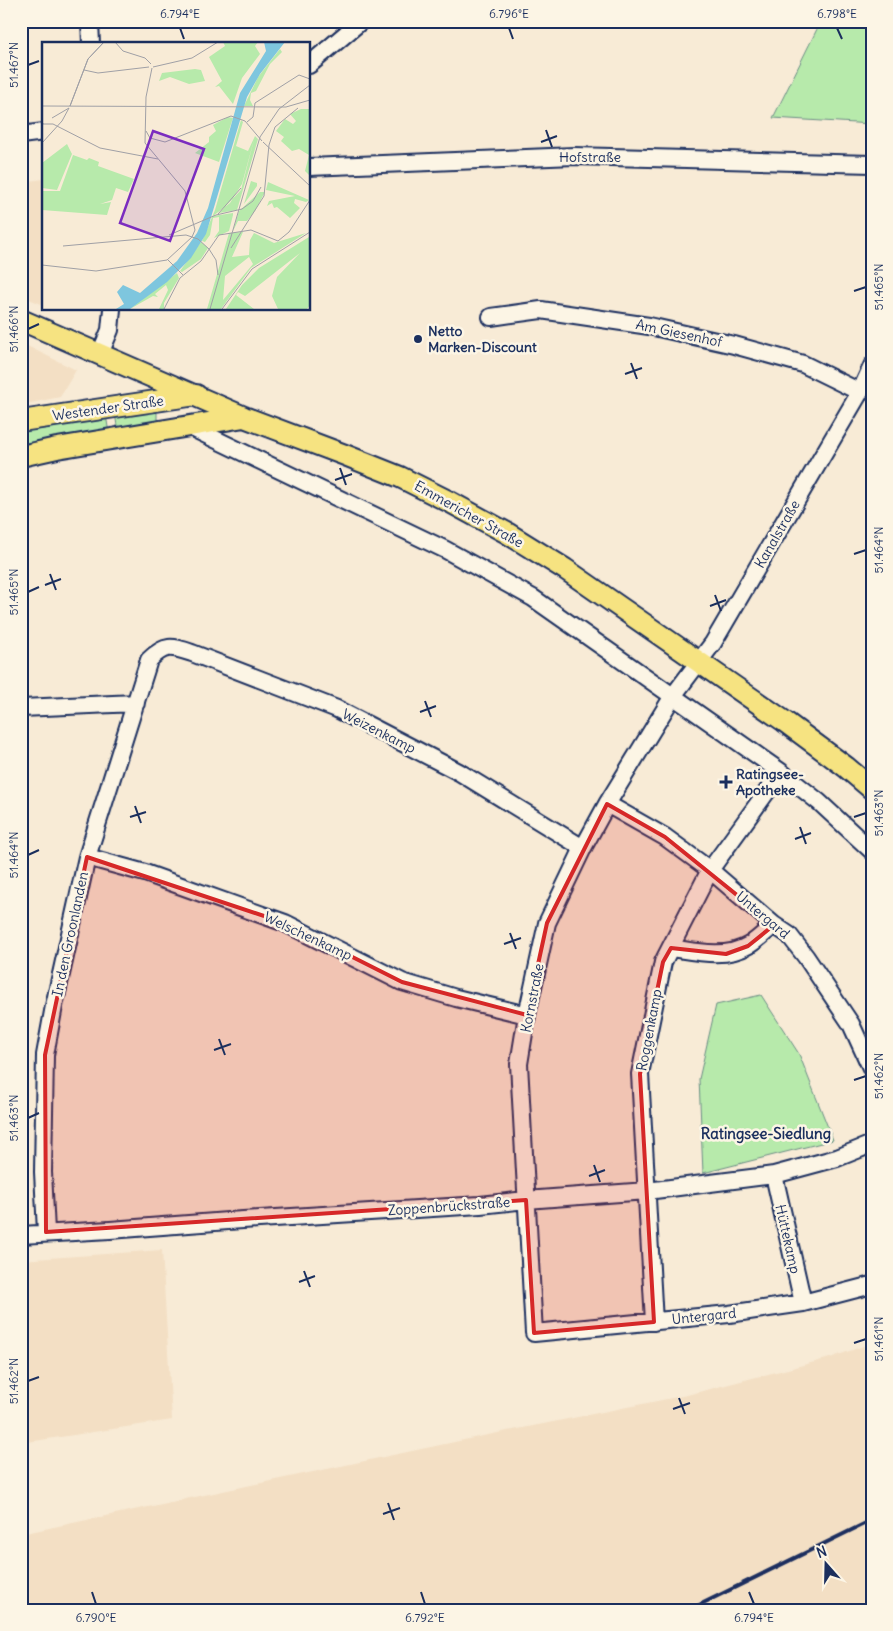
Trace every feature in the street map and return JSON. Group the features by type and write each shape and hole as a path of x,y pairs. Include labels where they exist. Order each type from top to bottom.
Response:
{"main road":[{"name":"Emmericher Straße","path":"21,320 196,396 231,415 354,458 400,477 507,533 565,569 784,721 846,767 872,789"},
{"name":"Westender Straße","path":"21,421 196,396"},
{"path":"185,427 196,417 198,403 196,396"},
{"path":"21,456 57,448 185,427 231,415"}],"street":[{"path":"90,21 91,42"},
{"path":"310,64 361,21"},
{"path":"21,135 42,132"},
{"name":"Hofstraße","path":"310,167 574,156 872,164"},
{"path":"100,354 110,330 112,310"},
{"name":"Am Giesenhof","path":"491,317 541,310 649,326 734,345 803,364 860,392"},
{"name":"Kanalstraße","path":"673,696 713,643 860,392 872,366"},
{"path":"224,444 222,433 231,415"},
{"path":"185,427 446,550 532,598 781,772 819,802 872,851"},
{"name":"Weizenkamp","path":"160,649 176,647 337,710 459,772 583,848"},
{"name":"In den Groonlanden","path":"46,1232 43,1172 45,1055 54,1006 87,857 149,660 160,649"},
{"name":"Kornstraße","path":"534,1333 519,1064 547,923 583,848 607,804 673,696"},
{"path":"21,708 136,703"},
{"name":"Roggenkamp","path":"654,1322 640,1074 663,962 710,870 781,772"},
{"name":"Untergard","path":"607,804 665,837 710,870 789,936 806,957 851,1024 872,1070"},
{"name":"Welschenkamp","path":"87,857 144,873 285,923 402,982 456,998 528,1015"},
{"path":"671,948 702,953 726,954 748,946 774,925"},
{"name":"Zoppenbrückstraße","path":"21,1235 480,1205 647,1192 774,1176 837,1158 872,1144"},
{"name":"Hüttekamp","path":"774,1176 803,1303"},
{"name":"Untergard","path":"534,1333 729,1314 803,1303 872,1285"}],"highlighted area":[{"path":"607,804 665,837 774,925 748,946 726,954 671,948 663,962 640,1074 654,1322 534,1333 526,1200 46,1232 45,1055 87,857 285,923 402,982 527,1015 547,923"}],"shaded area":[{"path":"42,179 42,304 21,294 21,182"},
{"path":"21,343 76,370 60,397 21,405"},
{"path":"162,1250 172,1420 21,1443 21,1260"},
{"path":"872,1343 872,1610 21,1610 21,1534 478,1437 687,1395 830,1358"}],"green space":[{"path":"821,21 872,21 872,124 773,118"},
{"path":"153,410 157,413 157,422 118,431 115,414"},
{"path":"106,415 109,433 21,448 21,428"},
{"path":"761,995 799,1054 833,1140 703,1173 699,1079 716,1005"}],"railway":[{"path":"689,1610 872,1520"}],"place":[{"name":"Netto Marken-Discount","path":"418,339"},
{"name":"Ratingsee- Apotheke","path":"726,782"}],"district":[{"name":"Ratingsee-Siedlung","path":"766,1134"}]}
